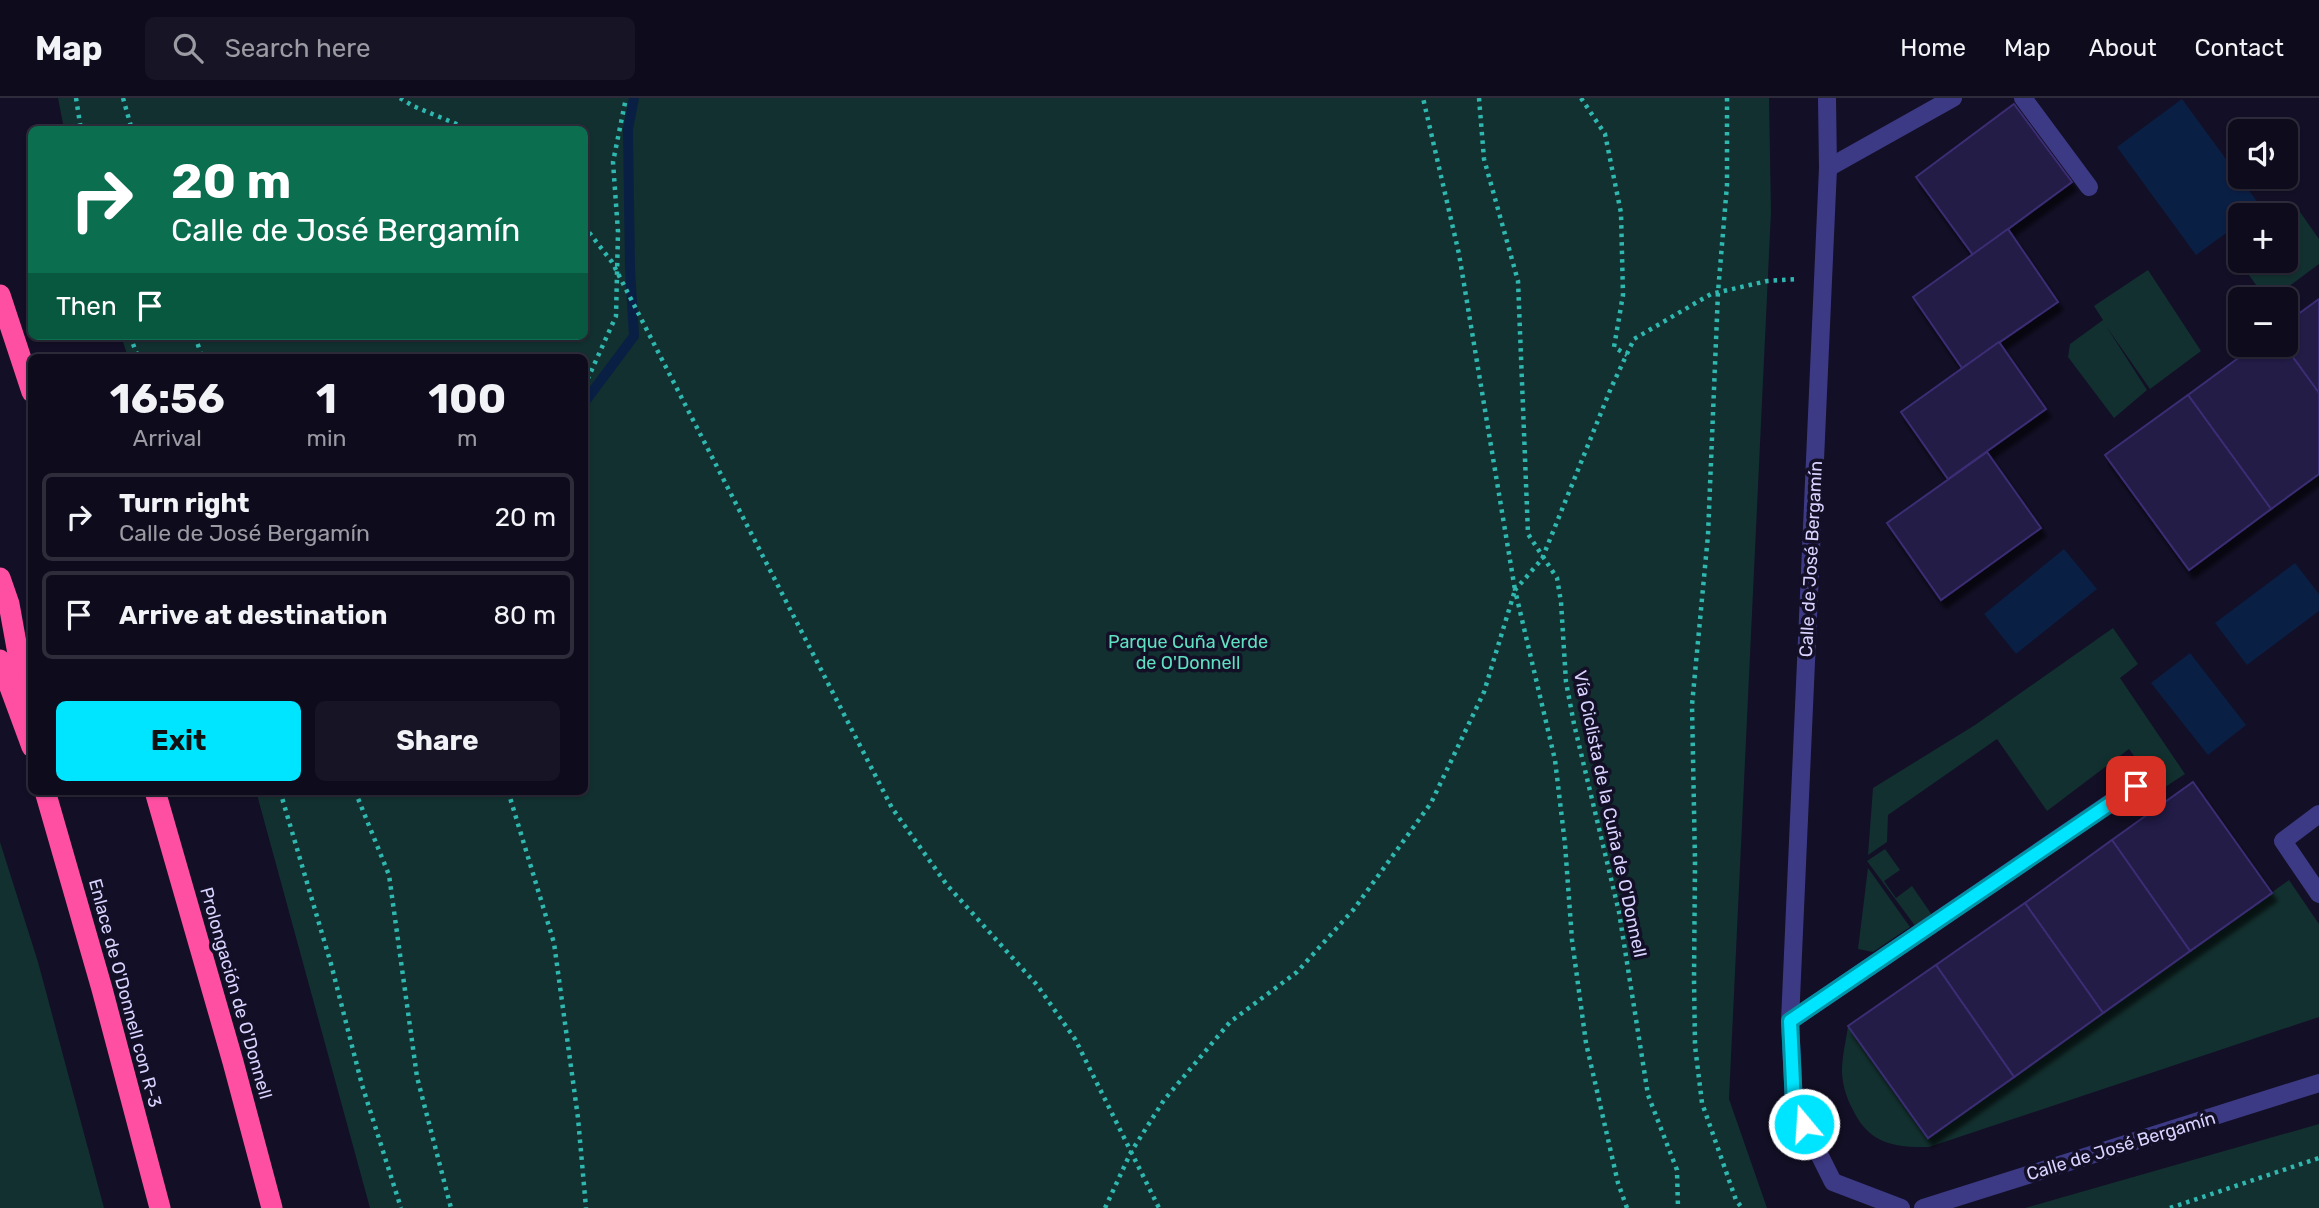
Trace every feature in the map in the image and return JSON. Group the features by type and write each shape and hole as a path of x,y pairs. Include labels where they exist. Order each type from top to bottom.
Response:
{"highway":[{"path":"0,295 28,380"},
{"path":"0,578 9,604 28,710"},
{"path":"0,660 28,736"},
{"name":"Enlace de O'Donnell con R-3","path":"46,795 102,989 160,1208"},
{"name":"Prolongación de O'Donnell","path":"156,795 272,1208"}],"street":[{"name":"Calle de José Bergamín","path":"1827,98 1828,168 1790,1021 1794,1104 1833,1182 1901,1208"},
{"path":"1828,168 1953,98"},
{"path":"2023,98 2090,187"},
{"path":"1790,1021 2136,786"},
{"path":"2319,814 2283,841 2319,894"},
{"name":"Calle de José Bergamín","path":"1923,1208 2319,1083"}],"path":[{"path":"75,98 79,126"},
{"path":"122,98 131,126"},
{"path":"400,98 461,126"},
{"path":"588,377 616,316 618,232 613,162 626,98"},
{"path":"1423,98 1459,254 1516,590 1555,760 1572,940 1586,1042 1618,1183 1628,1208"},
{"name":"Vía Ciclista de la Cuña de O'Donnell","path":"1479,98 1484,159 1518,281 1528,534 1557,578 1566,682 1574,724 1619,912 1648,1095 1677,1170 1678,1208"},
{"path":"1581,98 1605,134 1621,213 1623,295 1614,347 1627,355"},
{"path":"1727,98 1727,185 1718,292 1708,535 1692,705 1695,1046 1702,1103 1736,1200 1742,1208"},
{"path":"588,232 618,273 892,808 947,885 1037,985 1075,1039 1159,1208"},
{"path":"1105,1208 1131,1152 1164,1100 1230,1023 1297,972 1354,909 1431,803 1484,692 1516,590 1542,559 1611,388 1634,339 1711,294 1767,281 1823,278"},
{"path":"281,795 331,964 362,1085 401,1208"},
{"path":"357,795 389,875 417,1077 451,1208"},
{"path":"509,795 554,943 578,1118 586,1208"},
{"path":"2170,1208 2319,1158"}],"green space":[{"name":"Parque Cuña Verde de O'Donnell","path":"58,98 1769,98 1771,212 1729,1099 1767,1208 370,1208 257,795 588,795 588,354 127,354 122,340 588,340 588,126 63,126"},
{"path":"2300,212 2319,239 2319,264 2288,287 2257,287 2247,273 2298,273"},
{"path":"2148,270 2201,351 2150,389 2106,326 2147,390 2114,418 2068,357 2070,344 2103,320 2094,306"},
{"path":"2113,628 2138,664 2120,678 2185,774 2159,791 2129,749 2047,811 1997,739 1888,815 1887,842 1868,855 1873,788 1975,725"},
{"path":"0,842 38,962 104,1208 0,1208"},
{"path":"1885,849 1900,870 1884,881 1896,898 1912,886 1932,915 1916,927 1867,861"},
{"path":"1868,868 1910,927 1873,952 1858,949"},
{"path":"2289,880 2319,924 2319,1017 1929,1147 1904,1146 1883,1141 1858,1120 1848,1099 1842,1076 1848,1026 1928,1138"},
{"path":"2319,1124 2319,1208 2025,1208"}],"water":[{"path":"2182,99 2228,162 2228,189 2248,189 2258,203 2228,203 2228,232 2196,255 2117,147"},
{"path":"2064,549 2097,589 2016,654 1984,614"},
{"path":"2295,563 2319,594 2319,611 2247,665 2215,623"},
{"path":"2190,653 2246,725 2208,755 2151,683"}],"building":[{"path":"2014,104 2072,182 1973,255 1916,177"},
{"path":"2008,229 2058,302 1962,368 1913,297"},
{"path":"2319,299 2319,393 2293,357 2298,357 2298,314"},
{"path":"1999,342 2046,409 1948,479 1901,412"},
{"path":"2240,357 2293,357 2319,393 2319,474 2271,509 2188,395"},
{"path":"2188,395 2271,509 2189,570 2105,455"},
{"path":"1987,452 2041,528 1941,600 1887,523"},
{"path":"2193,782 2272,893 2190,951 2112,840"},
{"path":"2112,840 2190,951 2103,1013 2025,903"},
{"path":"2025,903 2103,1013 2014,1077 1936,965"},
{"path":"1936,965 2014,1077 1928,1138 1848,1026"}],"waterway":[{"path":"588,398 634,336 628,129 634,98"}],"route":[{"path":"1804,1124 1794,1104 1790,1021 2136,786"}]}
